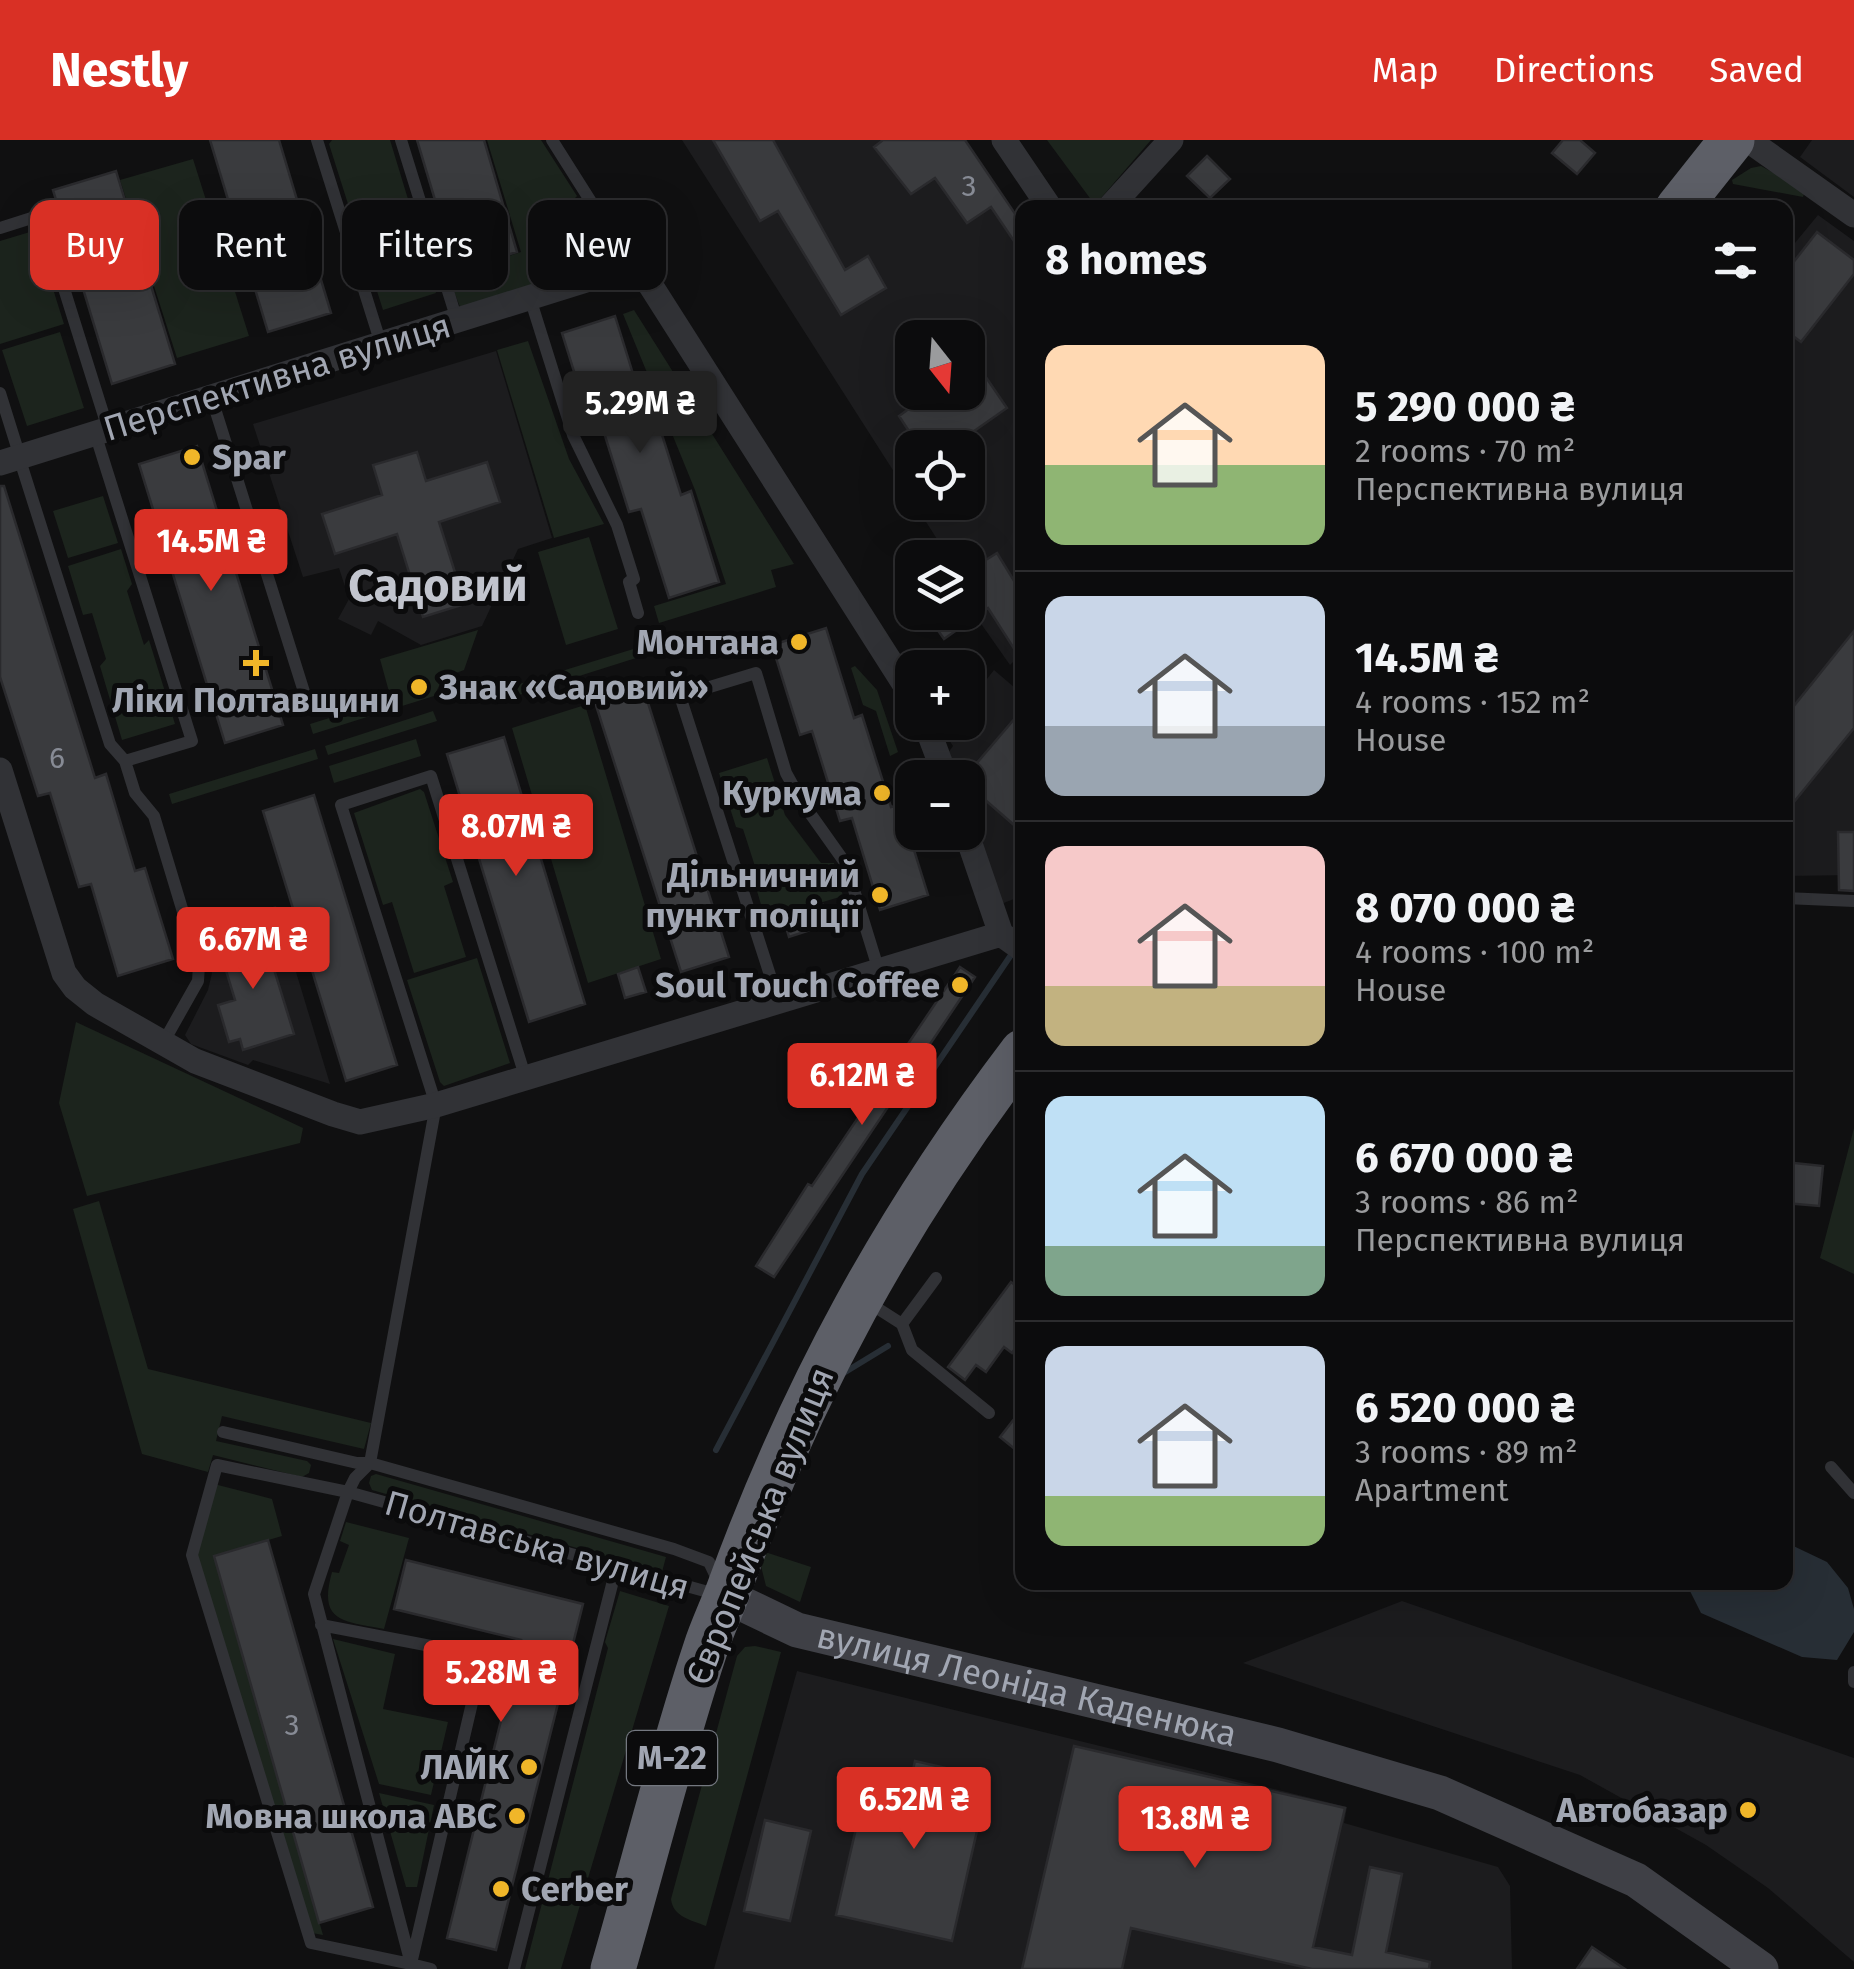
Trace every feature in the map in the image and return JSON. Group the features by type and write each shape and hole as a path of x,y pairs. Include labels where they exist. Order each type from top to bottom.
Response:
{"highway":[{"path":"1684,200 1732,140"},
{"name":"М-22","path":"869,1280 931,1177 1015,1062"},
{"name":"Європейська вулиця","path":"612,1969 706,1645 718,1579 869,1280"}],"street":[{"path":"1004,140 1045,200"},
{"path":"1116,200 1171,140"},
{"path":"1748,140 1854,215"},
{"name":"Перспективна вулиця","path":"13,459 554,290"},
{"path":"654,290 895,669"},
{"path":"0,770 67,979 94,1004 195,1061 352,1121 372,1121 436,1105 879,971 1012,941 974,850"},
{"name":"вулиця Леоніда Каденюка","path":"718,1579 796,1630 1230,1733 1440,1793 1636,1880 1761,1969"}],"lane":[{"path":"317,140 380,344"},
{"path":"401,140 457,320"},
{"path":"552,140 590,200"},
{"path":"0,228 41,216 192,740 125,761"},
{"path":"530,298 573,435 617,526 634,579 629,582 638,613"},
{"path":"0,393 13,459 110,744 125,761 135,794 154,816 200,972 163,1043"},
{"path":"211,396 305,694"},
{"path":"779,1003 680,696 756,674 786,774 846,864 879,971"},
{"path":"370,1463 436,1105 341,804 430,776 526,1078"},
{"path":"1793,898 1854,901"},
{"path":"902,1324 936,1278"},
{"path":"869,1280 902,1324 912,1350 989,1412"},
{"path":"223,1432 358,1464 370,1463 674,1549 718,1579"},
{"name":"Полтавська вулиця","path":"370,1463 348,1492 666,1579 718,1579"},
{"path":"411,1964 314,1594 348,1492 216,1465 192,1554 311,1944 431,1969"},
{"path":"1831,1467 1854,1493"},
{"path":"514,1969 618,1565"},
{"path":"322,1625 483,1656 411,1964"},
{"path":"1854,1672 1854,1682"}],"shaded area":[{"path":"332,140 390,140 408,200 347,200 329,144"},
{"path":"487,140 541,140 577,196 573,200 528,200 528,286 460,307 453,290 508,290 508,256 521,252"},
{"path":"682,140 965,140 1015,213 1015,660 1010,665 985,629 985,540 938,540 925,520 985,520 985,430 895,430 895,473"},
{"path":"1047,140 1151,140 1099,200 1091,200"},
{"path":"1812,140 1854,140 1854,197 1800,157"},
{"path":"193,159 206,200 179,200 179,290 234,290 249,336 177,358 155,290 159,290 159,200 126,200 120,180"},
{"path":"1761,166 1805,190 1803,197 1733,184 1732,180"},
{"path":"1818,215 1854,241 1854,875 1793,876 1793,245"},
{"path":"30,232 30,290 53,290 64,324 0,344 0,241"},
{"path":"377,290 435,290 436,293 383,310"},
{"path":"634,310 794,564 771,570 776,587 659,623 654,606 726,584 695,490 623,314"},
{"path":"60,332 84,408 27,426 2,350"},
{"path":"528,341 569,459 604,524 554,538 497,350"},
{"path":"496,351 552,538 518,549 482,626 421,645 378,621 371,635 338,619 349,599 339,568 303,577 253,424"},
{"path":"103,496 118,543 68,558 53,511"},
{"path":"589,537 618,629 566,645 538,552"},
{"path":"121,549 132,584 127,591 144,645 149,640 175,724 122,740 100,666 106,659 92,613 83,615 68,566"},
{"path":"478,630 464,670 443,678 434,696 313,734 310,724 391,699 380,659"},
{"path":"653,643 655,652 500,701 497,691"},
{"path":"855,666 877,690 898,752 890,756 876,711 863,705 851,668"},
{"path":"994,670 1015,688 1015,899 1001,904 983,850 985,760 951,760 948,753 953,746 949,740 985,740 985,681"},
{"path":"585,705 661,959 588,983 512,728"},
{"path":"433,711 437,721 328,755 325,746"},
{"path":"416,739 421,756 334,783 329,766"},
{"path":"315,749 318,759 172,804 169,794"},
{"path":"767,758 785,815 821,863 834,863 843,896 779,915 776,904 762,908 757,891 761,885 743,829 736,827 719,773"},
{"path":"420,789 453,882 444,886 466,957 414,973 392,902 383,905 354,813"},
{"path":"276,906 330,1084 253,1060 248,1065 191,1044 185,1035 208,990 212,973 202,929"},
{"path":"477,958 510,1063 444,1086 407,980"},
{"path":"76,1022 303,1128 300,1143 87,1196 59,1103"},
{"path":"1854,1128 1854,1274 1820,1258"},
{"path":"99,1201 148,1369 371,1423 364,1449 222,1416 216,1441 307,1461 311,1465 309,1473 302,1477 213,1455 208,1472 142,1454 73,1209"},
{"path":"376,1474 666,1557 662,1572 372,1490 369,1483"},
{"path":"214,1484 272,1499 282,1536 215,1556 323,1935 312,1933 197,1554"},
{"path":"346,1522 409,1538 384,1629 345,1621 331,1610 328,1588 332,1572 339,1573 349,1545 340,1541"},
{"path":"1793,1546 1827,1562 1848,1588 1854,1609 1854,1632 1837,1660 1802,1657 1701,1613 1690,1590 1793,1590"},
{"path":"765,1552 811,1567 800,1602 766,1586 761,1566"},
{"path":"620,1591 669,1606 561,1969 525,1969 608,1648 605,1642"},
{"name":"Автобазар","path":"1402,1601 1854,1758 1854,1962 1768,1888 1706,1845 1580,1775 1243,1663"},
{"path":"333,1639 395,1654 383,1709 448,1722 431,1795 379,1784"},
{"path":"745,1647 781,1652 706,1926 679,1914 671,1899 737,1656"},
{"path":"797,1671 1347,1807 1344,1823 1498,1867 1510,1886 1512,1969 714,1969"},
{"path":"379,1793 434,1805 417,1887 406,1887"}],"building":[{"path":"210,140 279,140 297,200 228,200"},
{"path":"417,140 484,140 502,200 435,200"},
{"path":"713,140 773,140 845,270 868,256 886,288 841,315 778,211 760,221"},
{"path":"883,140 965,140 1015,214 1015,243 991,207 967,223 935,178 911,194 874,147"},
{"path":"1563,140 1580,140 1595,153 1577,174 1552,153"},
{"path":"1207,156 1230,179 1210,198 1187,176"},
{"path":"116,171 125,200 56,200 53,190"},
{"path":"508,221 517,252 508,255"},
{"path":"1817,232 1854,260 1854,274 1801,342 1793,336 1793,263"},
{"path":"322,283 331,313 268,332 255,290 322,290"},
{"path":"83,290 152,290 175,364 112,384"},
{"path":"615,316 644,409 653,406 681,495 691,491 719,582 669,598 641,509 629,512 601,423 591,426 562,333"},
{"path":"985,376 1007,408 976,430 908,430 899,416 907,410 985,410"},
{"path":"197,446 283,725 225,743 139,464"},
{"path":"417,452 426,481 487,462 500,502 439,522 465,604 423,617 397,534 335,554 322,514 382,495 373,465"},
{"path":"0,486 4,486 95,778 106,774 135,871 145,868 173,959 118,976 91,884 79,887 50,793 38,796 0,677"},
{"path":"997,553 1015,583 1015,650 988,608 985,610 985,560"},
{"path":"826,628 854,718 862,715 891,807 895,806 895,850 914,850 928,895 880,910 852,818 840,821 812,731 800,735 772,645"},
{"path":"938,630 957,630 944,639"},
{"path":"1854,631 1854,728 1793,803 1793,707"},
{"path":"642,684 729,957 681,972 594,699"},
{"path":"1015,718 1015,826 985,800 985,760 979,760"},
{"path":"504,737 585,1004 529,1022 447,754"},
{"path":"314,795 397,1065 346,1081 263,811"},
{"path":"1838,832 1854,832 1854,891 1839,890"},
{"path":"823,905 829,924 789,937 783,917"},
{"path":"261,927 294,1034 243,1050 240,1039 229,1042 218,1005 235,1000 217,941"},
{"path":"638,967 646,992 625,998 618,974"},
{"path":"960,967 975,977 774,1277 756,1266 808,1184 812,1186"},
{"path":"1793,1163 1823,1166 1819,1206 1793,1204"},
{"path":"1011,1282 1015,1285 1012,1353 1004,1347 986,1372 976,1365 965,1380 948,1367"},
{"path":"1015,1418 1015,1449 1000,1437"},
{"path":"268,1540 373,1907 319,1923 214,1556"},
{"path":"406,1560 583,1604 496,1950 447,1938 521,1640 394,1609"},
{"path":"1074,1746 1345,1808 1313,1947 1352,1955 1370,1867 1402,1874 1386,1952 1430,1962 1429,1969 1312,1969 1131,1928 1122,1969 1022,1969"},
{"path":"915,1761 989,1778 952,1941 836,1915 866,1785 907,1795"},
{"path":"765,1820 811,1831 790,1921 744,1911"},
{"path":"1592,1947 1625,1969 1577,1969"}],"waterway":[{"path":"716,1450 862,1174 1011,955"},
{"path":"842,1374 888,1346"}],"place":[{"name":"Spar","path":"192,457"},
{"name":"Монтана","path":"799,642"},
{"name":"Ліки Полтавщини","path":"256,663"},
{"name":"Знак «Садовий»","path":"419,687"},
{"name":"Куркума","path":"882,793"},
{"name":"Дільничний пункт поліції","path":"880,895"},
{"name":"Soul Touch Coffee","path":"960,985"},
{"name":"ЛАЙК","path":"529,1767"},
{"name":"Автобазар","path":"1748,1810"},
{"name":"Мовна школа ABC","path":"517,1816"},
{"name":"Cerber","path":"501,1889"}],"district":[{"name":"Садовий","path":"438,586"}]}
